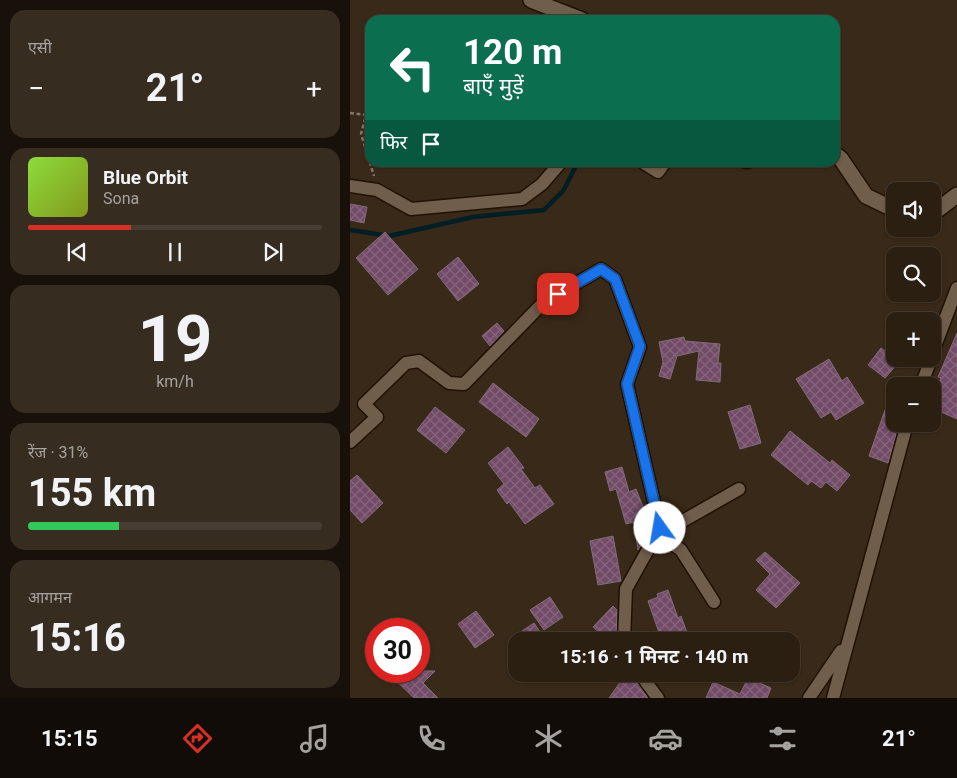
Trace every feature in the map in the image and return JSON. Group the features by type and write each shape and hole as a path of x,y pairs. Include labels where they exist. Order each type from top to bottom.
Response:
{"street":[{"path":"530,0 569,15"},
{"path":"840,158 866,196 886,206"},
{"path":"350,186 378,190 411,209 522,199 542,184 557,167"},
{"path":"650,167 658,172 662,167"},
{"path":"941,207 957,195"},
{"path":"350,442 377,417 364,404 406,363 419,361 448,383 464,384 544,302 601,269 615,279 640,346 627,384 659,530 681,550 714,602"},
{"path":"941,330 957,288"},
{"path":"833,698 905,432"},
{"path":"624,632 626,589 659,530 681,522 739,489"},
{"path":"809,698 849,639"},
{"path":"646,682 658,698"}],"path":[{"path":"350,113 365,115"},
{"path":"365,119 361,134 365,147"},
{"path":"371,167 378,190"}],"building":[{"path":"350,204 367,207 364,223 350,220"},
{"path":"385,232 418,269 388,295 356,258"},
{"path":"458,257 479,284 458,301 437,274"},
{"path":"497,323 504,331 490,346 482,336"},
{"path":"957,333 957,419 941,412 941,377 938,377"},
{"path":"684,337 685,341 720,344 718,363 721,363 720,382 696,380 699,351 677,356 670,379 659,376 663,362 659,342"},
{"path":"881,348 886,352 886,367 895,367 885,378 868,365"},
{"path":"829,359 842,381 847,377 864,403 836,420 831,412 821,418 796,379"},
{"path":"493,383 539,419 526,437 479,402"},
{"path":"750,405 761,443 740,449 728,412"},
{"path":"435,407 465,430 446,453 417,430"},
{"path":"886,407 886,432 897,432 888,463 869,456"},
{"path":"790,431 830,463 832,460 850,475 837,491 826,482 821,488 811,481 808,485 771,455"},
{"path":"508,447 524,468 521,469 535,488 540,485 554,504 525,524 509,502 507,504 497,490 504,484 488,463"},
{"path":"622,467 629,492 636,489 651,527 638,550 634,522 626,524 616,489 610,491 605,472"},
{"path":"357,475 383,503 362,523 350,510 350,481"},
{"path":"613,536 621,581 598,585 590,541"},
{"path":"765,552 800,583 776,608 756,590 770,574 756,560"},
{"path":"668,590 678,618 681,616 687,632 659,632 648,601 658,597 657,594"},
{"path":"550,597 563,617 544,630 530,610"},
{"path":"613,606 617,610 616,632 599,632 593,627"},
{"path":"476,611 494,635 475,648 458,624"},
{"path":"534,623 540,632 523,632"},
{"path":"620,682 637,682 648,698 609,698"},
{"path":"713,682 740,694 746,682 757,682 771,688 767,698 706,698"},
{"path":"398,683 423,683 438,698 414,698"}],"waterway":[{"path":"350,230 389,236 473,217 544,210 563,191 575,167"}],"route":[{"path":"558,294 601,269 615,279 640,346 627,384 660,528"}]}
